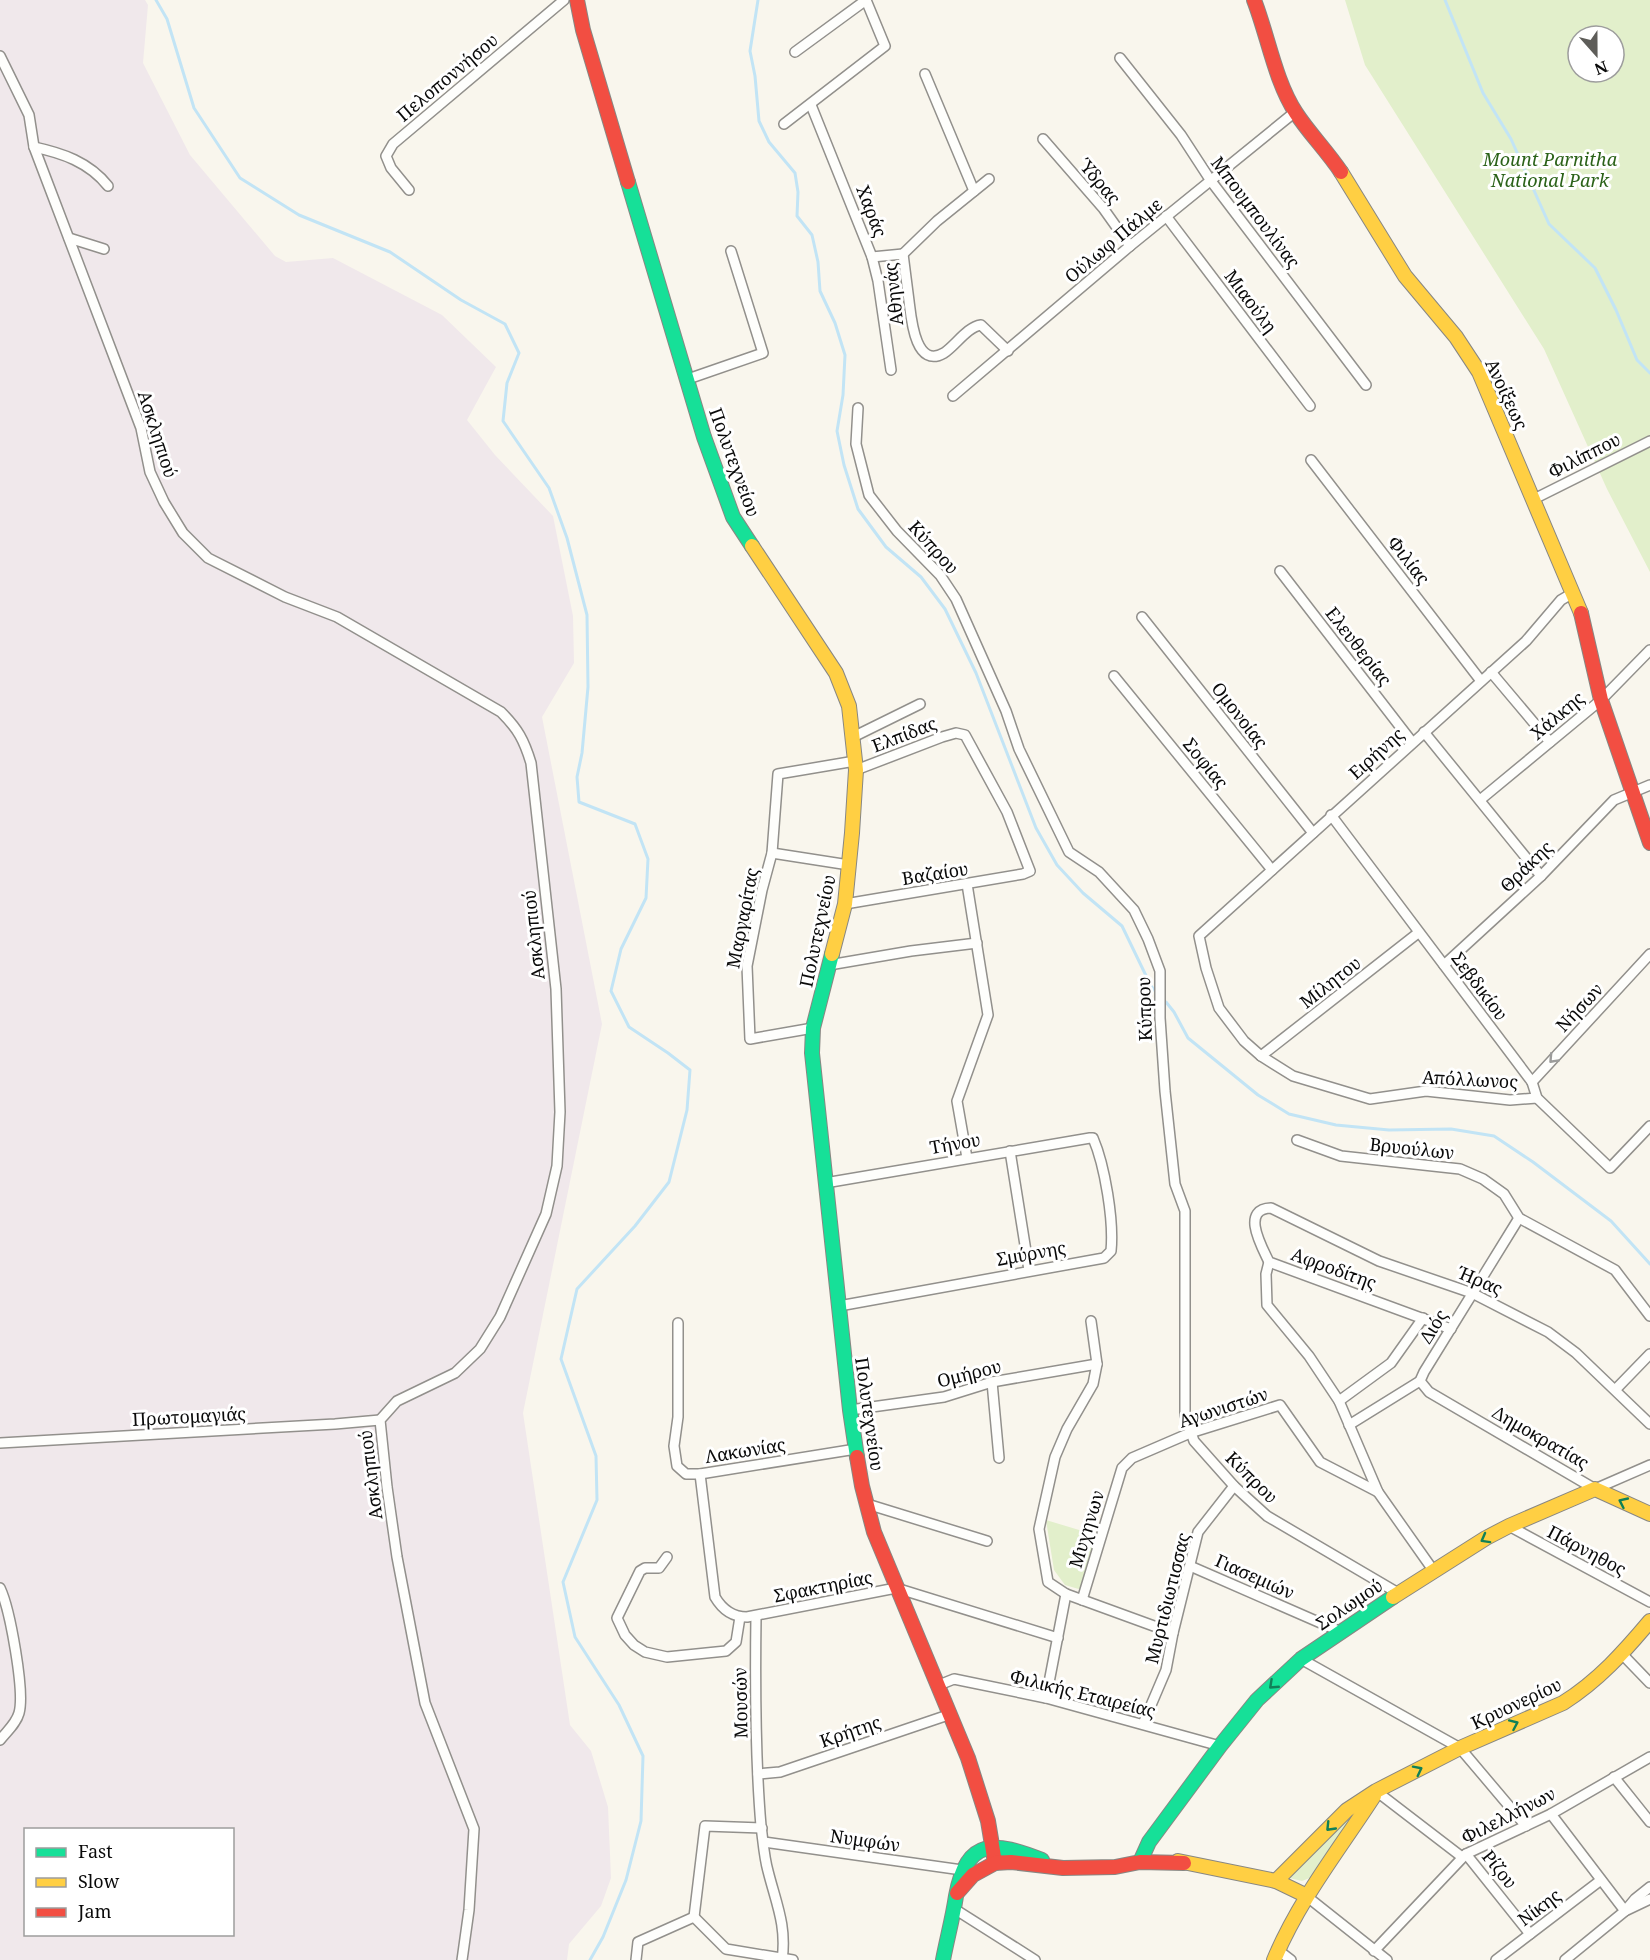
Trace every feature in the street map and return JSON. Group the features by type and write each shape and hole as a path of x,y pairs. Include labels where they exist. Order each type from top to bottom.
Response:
{"street":[{"name":"Πελοποννήσου","path":"409,190 391,168 386,156 393,144 564,0"},
{"name":"Πολυτεχνείου","path":"578,0 604,104 704,437 733,517 836,673 849,706 856,766 849,865 844,904 813,1028 812,1053 850,1410 874,1532 968,1758 988,1821 995,1863"},
{"path":"784,124 885,46 866,0 795,52"},
{"name":"Ανοίξεως","path":"1254,0 1265,29 1276,72 1296,112 1353,190 1405,276 1456,337 1479,372 1581,613 1601,700 1650,843"},
{"name":"Ασκληπιού","path":"0,56 29,115 34,147 141,428 150,472 183,533 208,558 285,597 337,616 501,712 515,726 525,742 531,763 556,988 560,1112 557,1166 546,1214 500,1317 480,1349 454,1373 397,1401 380,1420 397,1557 425,1702 474,1829 469,1910 462,1960"},
{"name":"Μπουμπουλίνας","path":"1120,58 1181,135 1211,181 1366,385"},
{"path":"925,74 974,191"},
{"name":"Χαράς","path":"811,105 872,257 878,281 891,370"},
{"name":"Ούλωφ Πάλμε","path":"953,396 1166,216 1296,112"},
{"name":"Ύδρας","path":"1043,140 1103,208 1130,246"},
{"path":"34,147 58,152 84,164 108,186"},
{"name":"Αθηνάς","path":"988,179 903,254 913,332 918,345 924,352 930,355 941,354 956,344 972,328 981,325 1008,351"},
{"name":"Μιαούλη","path":"1166,216 1310,405"},
{"path":"69,238 104,249"},
{"path":"688,379 763,353 731,251"},
{"path":"872,257 903,254"},
{"name":"Κύπρου","path":"858,408 856,444 869,495 897,531 940,575 956,599 1006,711 1019,749 1069,852 1099,872 1134,910 1160,971 1160,1018 1169,1131 1175,1184 1185,1211 1185,1415 1190,1433 1194,1441 1234,1486 1267,1516 1398,1593"},
{"name":"Φιλίππου","path":"1534,499 1650,441"},
{"name":"Φιλίας","path":"1311,460 1481,681"},
{"name":"Ελευθερίας","path":"1280,570 1412,742"},
{"name":"Ειρήνης","path":"1199,936 1526,641 1561,600 1573,593"},
{"name":"Ομονοίας","path":"1142,617 1313,833"},
{"name":"Χάλκης","path":"1480,800 1601,700 1650,650"},
{"path":"1491,672 1550,742"},
{"name":"Σοφίας","path":"1114,676 1272,870"},
{"path":"853,737 920,704"},
{"path":"1424,732 1541,876"},
{"name":"Ελπίδας","path":"778,774 856,766 956,733 965,735 1007,812 1030,871"},
{"name":"Μαργαρίτας","path":"778,774 772,853 747,966 750,1039 813,1028"},
{"name":"Θράκης","path":"1444,965 1541,876 1614,800 1650,785"},
{"name":"Σεβδικίου","path":"1331,815 1532,1082 1537,1098 1610,1168 1650,1126"},
{"path":"772,853 849,865"},
{"name":"Βαζαίου","path":"844,904 1030,871"},
{"path":"967,884 988,1015 957,1101 967,1158"},
{"name":"Μίλητου","path":"1261,1056 1418,933"},
{"name":"Απόλλωνος","path":"1199,936 1206,968 1219,1008 1244,1041 1261,1056 1293,1076 1370,1099 1426,1091 1510,1100 1537,1098"},
{"path":"829,965 977,943"},
{"name":"Νήσων","path":"1532,1082 1650,954"},
{"name":"Τήνου","path":"825,1183 1090,1138"},
{"name":"Σμύρνης","path":"838,1306 1104,1258 1111,1251 1110,1204 1094,1138 1090,1138"},
{"name":"Βρυούλων","path":"1297,1140 1341,1156 1460,1169 1483,1179 1504,1194 1519,1218 1615,1270 1650,1316"},
{"path":"1010,1151 1029,1270"},
{"name":"Αφροδίτης","path":"1271,1208 1263,1209 1255,1219 1255,1230 1269,1262 1451,1329"},
{"name":"Ήρας","path":"1271,1208 1378,1261 1472,1293 1548,1332 1576,1353 1616,1389 1650,1424"},
{"name":"Διός","path":"1349,1425 1420,1381 1519,1218"},
{"path":"1269,1262 1266,1274 1267,1305 1310,1356 1339,1401 1378,1492 1433,1570"},
{"path":"1339,1401 1391,1363 1423,1318"},
{"path":"1091,1321 1096,1364 1093,1384 1067,1429 1055,1457 1039,1529 1048,1582 1066,1594 1173,1633"},
{"name":"Λακωνίας","path":"678,1323 678,1417 674,1446 677,1466 686,1473 700,1474 856,1449"},
{"path":"1616,1389 1650,1354"},
{"name":"Ομήρου","path":"850,1410 944,1397 992,1382 1096,1364"},
{"name":"Δημοκρατίας","path":"1420,1381 1429,1392 1595,1489 1650,1514"},
{"path":"992,1382 999,1458"},
{"name":"Αγωνιστών","path":"1122,1468 1132,1458 1190,1433 1280,1405 1320,1462 1378,1492"},
{"name":"Πρωτομαγιάς","path":"0,1443 380,1420"},
{"name":"Σολωμού","path":"1142,1858 1149,1842 1220,1746 1257,1700 1301,1659 1433,1570 1509,1526 1650,1465"},
{"name":"Μυχηνων","path":"1082,1600 1122,1468"},
{"path":"700,1474 715,1597 722,1608 740,1617 756,1616"},
{"name":"Μυρτιδιωτισσας","path":"1143,1724 1167,1670 1173,1633 1198,1532 1234,1486"},
{"path":"867,1504 987,1541"},
{"name":"Πάρνηθος","path":"1509,1526 1650,1602"},
{"path":"667,1557 659,1568 645,1568 640,1571 618,1613 617,1621 621,1630 634,1645 645,1652 660,1656 726,1651 736,1642 740,1617"},
{"name":"Γιασεμιών","path":"1190,1566 1340,1631"},
{"path":"0,1588 13,1635 20,1705 16,1721 0,1740"},
{"path":"896,1588 1058,1638"},
{"name":"Σφακτηρίας","path":"756,1616 896,1588"},
{"path":"1046,1698 1066,1594"},
{"name":"Μουσών","path":"756,1616 755,1698 762,1828 767,1868 783,1924 782,1959"},
{"name":"Κρυονερίου","path":"1276,1881 1347,1810 1376,1791 1460,1748 1563,1703 1598,1678 1650,1621"},
{"path":"1622,1654 1650,1683"},
{"path":"1301,1659 1460,1748 1526,1826"},
{"name":"Φιλικής Εταιρείας","path":"939,1684 954,1679 1046,1698 1220,1746"},
{"name":"Κρήτης","path":"758,1774 780,1772 951,1714"},
{"name":"Φιλελλήνων","path":"1374,1951 1464,1856 1551,1814 1650,1757"},
{"path":"1614,1777 1650,1822"},
{"path":"1291,1960 1276,1955 1290,1922 1305,1895 1358,1821 1376,1791"},
{"name":"Ρίζου","path":"1376,1791 1464,1856 1530,1934"},
{"path":"1551,1814 1625,1911"},
{"path":"694,1917 705,1826 762,1828"},
{"name":"Νυμφών","path":"764,1842 962,1870"},
{"path":"943,1960 957,1883 969,1859 979,1851 992,1846 1011,1849 1063,1868"},
{"path":"957,1893 973,1875 995,1863 1011,1862 1063,1868 1093,1867 1130,1855 1142,1858 1161,1855 1184,1863 1276,1881 1305,1895 1387,1960"},
{"name":"Νίκης","path":"1496,1960 1601,1880"},
{"path":"1565,1960 1625,1911 1650,1887"},
{"path":"1625,1911 1650,1899"},
{"path":"953,1908 1035,1960"},
{"path":"694,1917 726,1949 793,1960"},
{"path":"636,1960 638,1942 694,1917"}],"shaded area":[{"path":"0,0 145,0 148,5 143,63 190,155 275,256 286,262 333,258 442,315 496,367 467,420 495,455 553,516 573,616 574,663 542,717 602,1024 523,1413 570,1725 591,1751 608,1807 611,1878 601,1906 569,1944 567,1960 0,1960"}],"green space":[{"name":"Mount Parnitha National Park","path":"1345,0 1650,0 1650,572 1607,489 1544,349 1365,65"},
{"path":"1046,1520 1099,1536 1082,1590 1065,1585 1054,1570"},
{"path":"1367,1804 1312,1877 1302,1881 1285,1877 1349,1813"}],"waterway":[{"path":"156,0 167,19 194,108 240,178 299,215 390,252 461,300 505,324 519,353 507,383 503,421 549,488 567,538 587,615 588,687 582,753 577,777 579,802 635,824 648,859 646,898 621,949 611,991 629,1027 690,1070 687,1110 669,1182 635,1226 577,1289 561,1359 596,1456 597,1500 563,1582 575,1637 619,1705 643,1756 641,1821 626,1880 603,1937 590,1960"},
{"path":"758,0 750,51 759,121 769,142 795,173 798,192 797,216 812,235 818,262 820,291 835,323 845,355 843,395 837,431 844,465 858,509 886,547 921,577 945,609 976,673 1036,828 1057,865 1083,893 1122,926 1155,991"},
{"path":"1445,0 1483,93 1511,139 1549,224 1595,268 1637,360 1650,373"},
{"path":"1166,1002 1188,1038 1258,1095 1289,1114 1336,1125 1389,1130 1451,1129 1494,1136 1533,1162 1611,1221 1650,1264"}],"traffic: fast":[{"path":"628,182 704,437 733,517 752,546"},
{"path":"832,954 813,1028 812,1053 857,1457"},
{"path":"1140,1862 1149,1842 1257,1700 1301,1659 1393,1597"},
{"path":"943,1960 961,1876 967,1863 976,1853 997,1848 1042,1860"}],"traffic: slow":[{"path":"1341,172 1405,276 1456,337 1479,372 1581,613"},
{"path":"752,546 836,673 849,706 856,770 852,833 845,904 832,954"},
{"path":"1393,1597 1486,1538 1595,1489 1650,1514"},
{"path":"1276,1881 1347,1810 1376,1791 1460,1748 1563,1703 1610,1665 1650,1621"},
{"path":"1274,1960 1307,1896 1374,1796"},
{"path":"1178,1861 1276,1881 1305,1895"}],"traffic: jam":[{"path":"577,0 583,30 628,182"},
{"path":"1254,0 1277,73 1289,100 1301,120 1341,172"},
{"path":"1581,613 1601,700 1650,843"},
{"path":"857,1457 874,1532 968,1758 988,1821 995,1863"},
{"path":"957,1893 973,1875 995,1863 1011,1862 1063,1868 1115,1867 1140,1862 1184,1863"}]}
